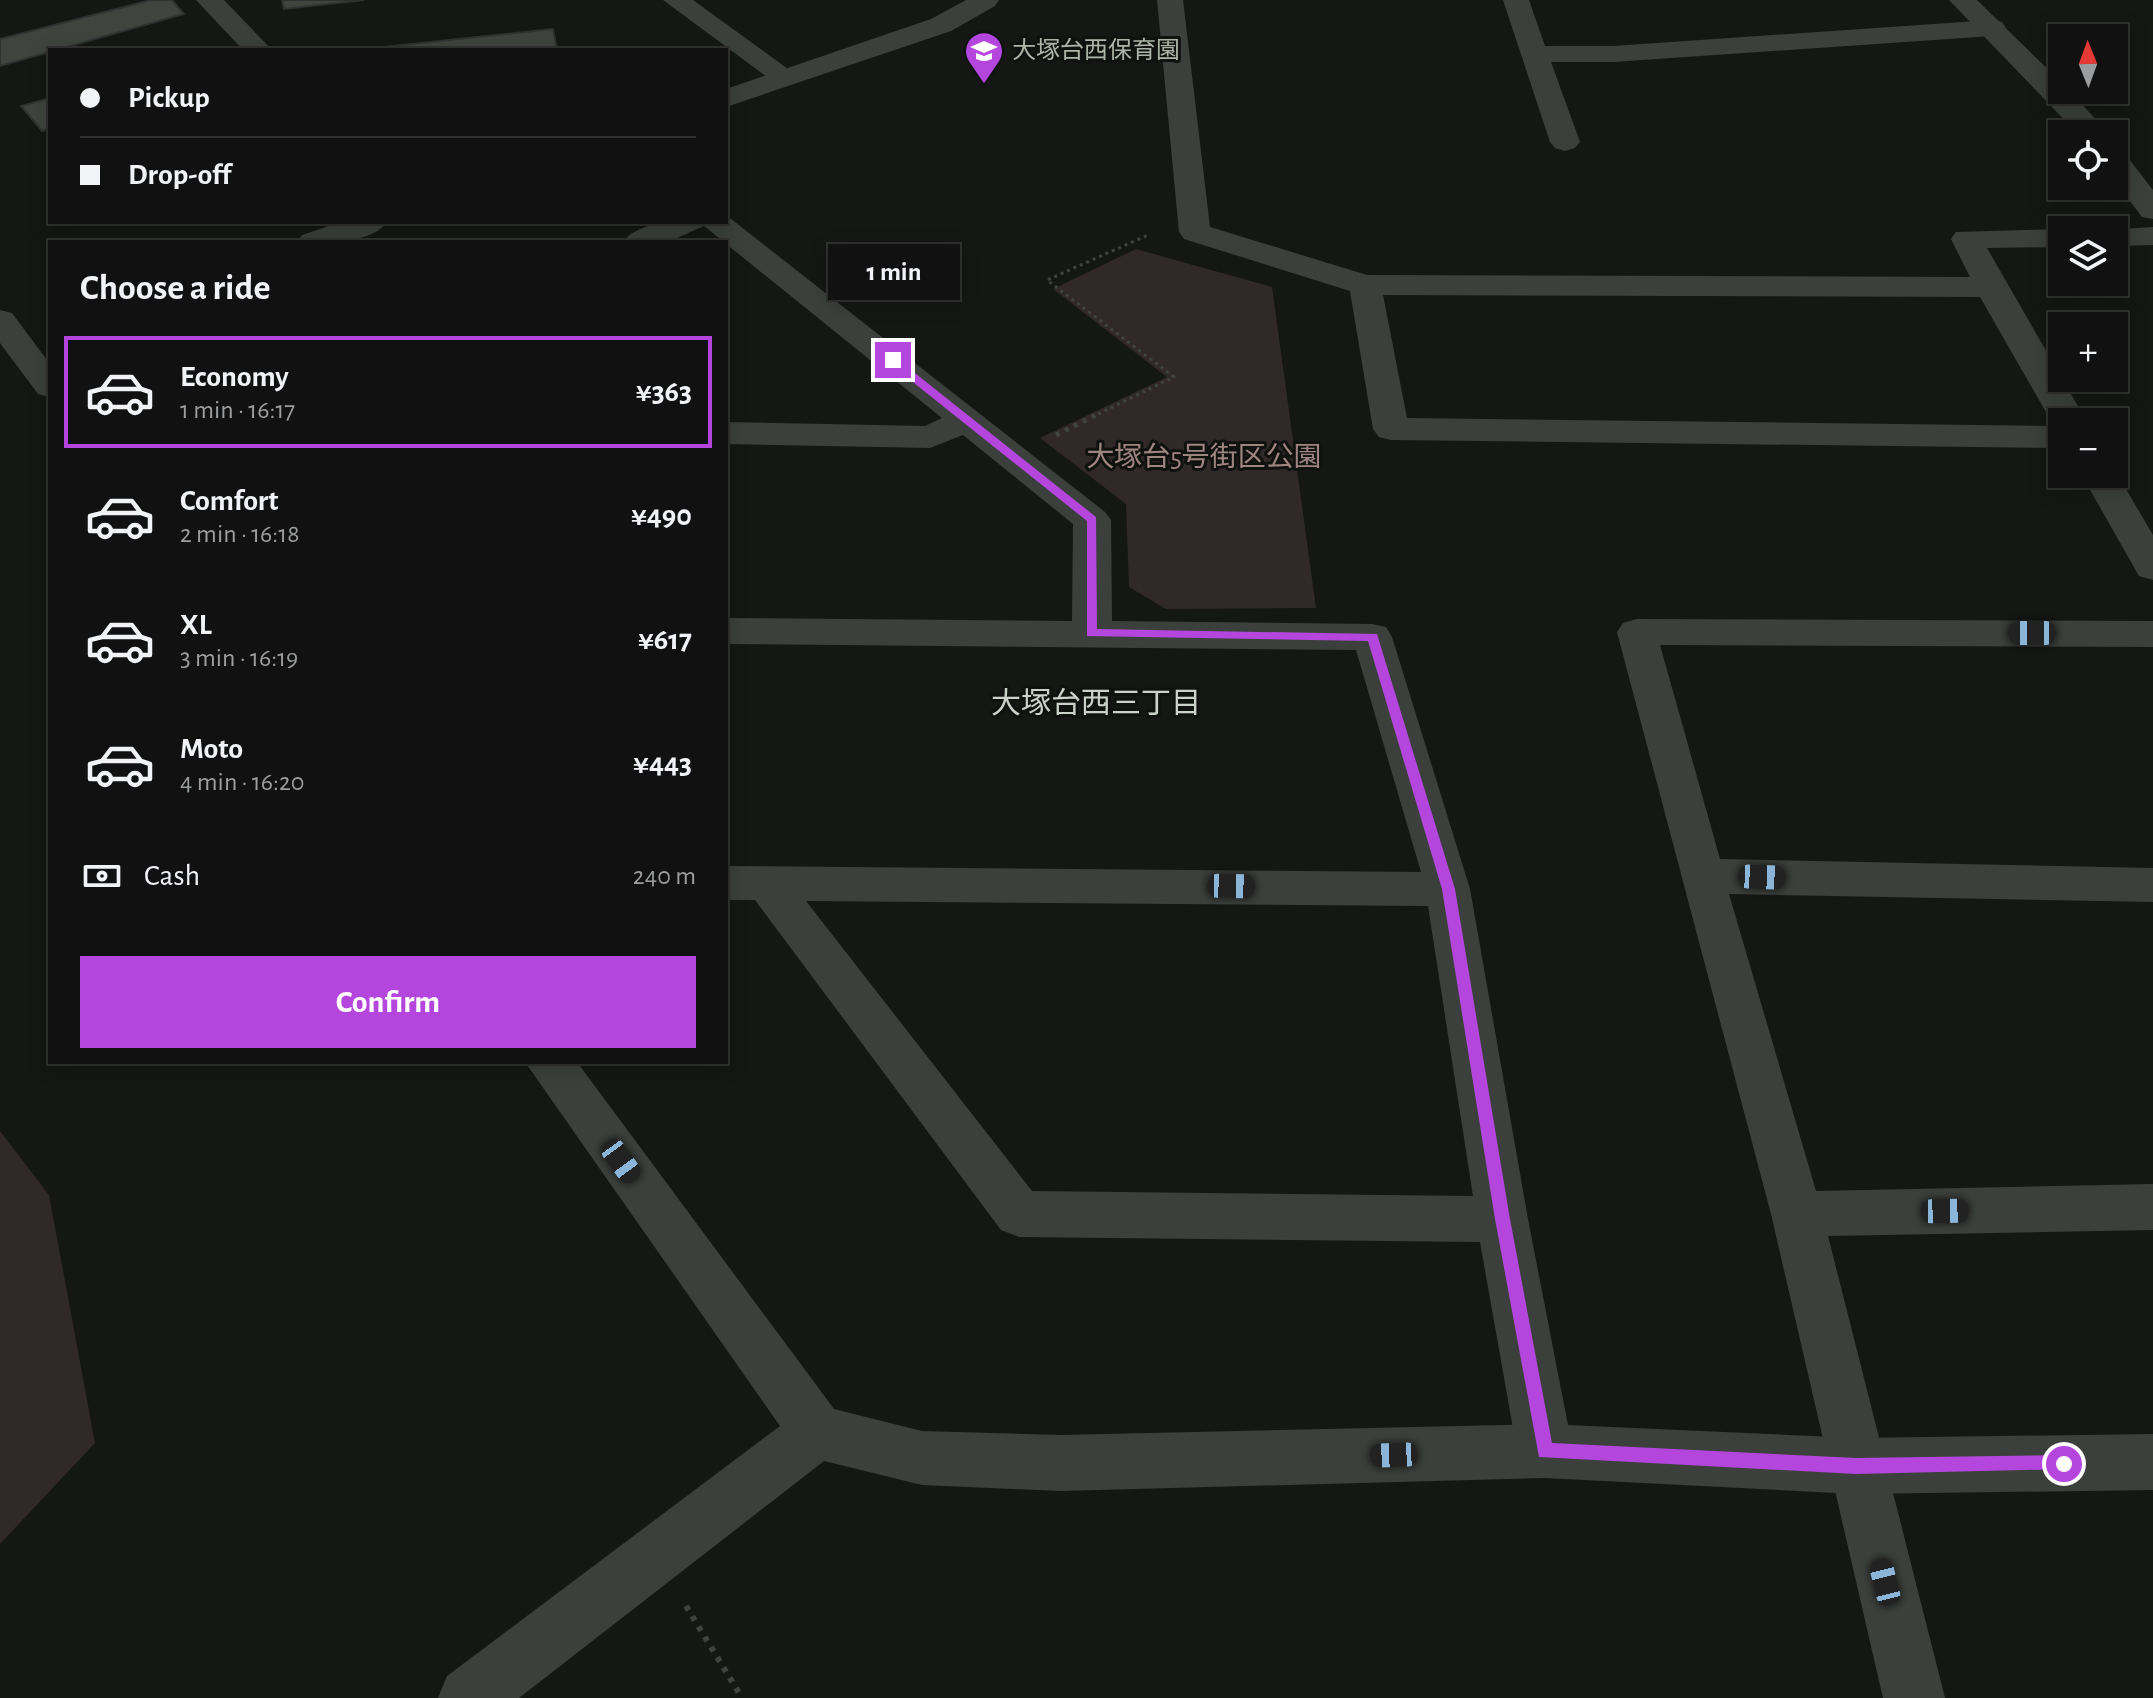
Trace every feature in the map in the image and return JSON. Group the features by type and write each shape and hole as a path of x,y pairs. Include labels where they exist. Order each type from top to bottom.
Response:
{"street":[{"path":"209,0 256,48"},
{"path":"676,0 785,77"},
{"path":"728,97 941,25 986,0"},
{"path":"1170,0 1195,232 1365,285 1991,287"},
{"path":"1516,0 1565,142"},
{"path":"1962,0 2033,68 2081,120"},
{"path":"1537,54 1613,54 1992,28"},
{"path":"2128,178 2153,210"},
{"path":"319,240 365,224"},
{"path":"644,240 687,224"},
{"path":"720,224 1092,520 1092,633"},
{"path":"2128,237 2153,236"},
{"path":"2048,238 1967,239 2061,408"},
{"path":"1365,285 1391,429 2048,437"},
{"path":"9,332 48,333"},
{"path":"9,332 48,384"},
{"path":"728,433 930,437 968,420"},
{"path":"2107,488 2153,567"},
{"path":"728,631 1372,637 1448,889 1502,1219 1545,1451"},
{"path":"1914,1698 1797,1214 1637,632 2153,634"},
{"path":"1702,876 2153,885"},
{"path":"746,882 1448,889"},
{"path":"746,882 1019,1214 1502,1219"},
{"path":"550,1064 817,1432 922,1458 1061,1463 1545,1451 1856,1466 2153,1462"},
{"path":"1797,1214 2153,1207"},
{"path":"469,1698 817,1432"}],"path":[{"path":"1061,447 1049,438 1174,377 1047,280 1193,216"},
{"path":"655,1554 742,1698"}],"green space":[{"name":"大塚台5号街区公園","path":"1136,249 1272,287 1316,608 1166,609 1129,587 1126,504 1040,438 1167,377 1053,289"},
{"path":"0,1131 49,1195 95,1443 0,1544"}],"building":[{"path":"151,0 172,0 184,14 64,48 48,48 48,52 0,66 0,39"},
{"path":"282,0 364,0 284,9"},
{"path":"553,29 557,48 374,48"},
{"path":"48,99 48,129 42,131 21,106"}],"place":[{"name":"大塚台西保育園","path":"984,85"}],"district":[{"name":"大塚台西三丁目","path":"1096,704"}],"route":[{"path":"893,360 1092,520 1092,633 1372,637 1448,889 1502,1219 1545,1451 1856,1466 2064,1464"}]}
